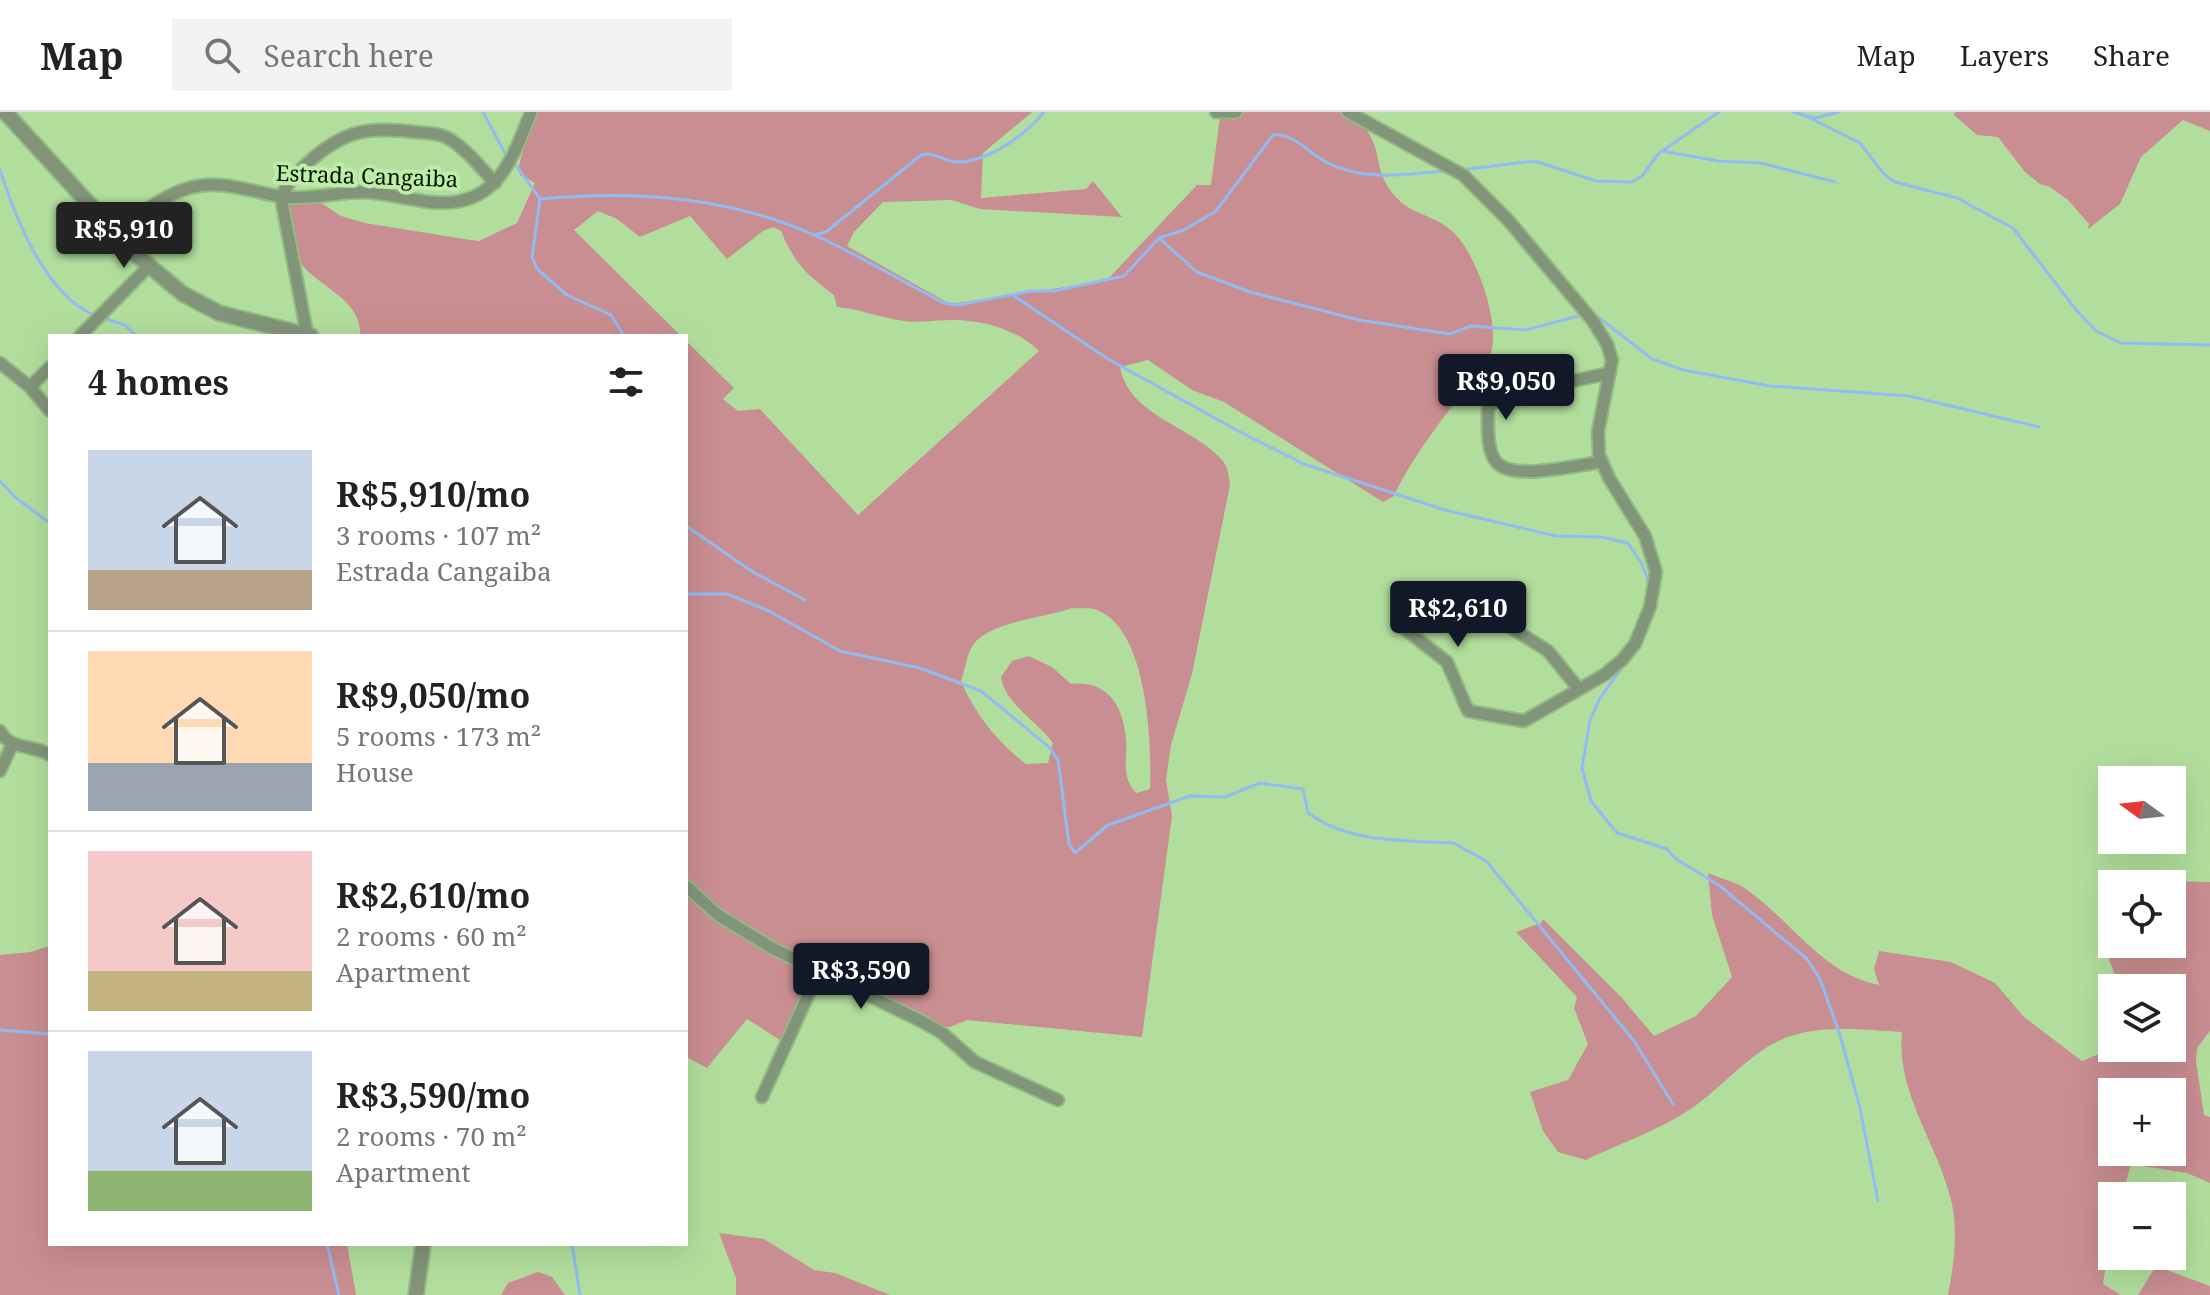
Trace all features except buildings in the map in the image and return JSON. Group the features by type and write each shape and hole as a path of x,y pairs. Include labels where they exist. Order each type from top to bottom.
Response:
{"street":[{"path":"309,334 281,197 287,183 331,143 343,136 368,130 436,134 450,139 495,183 508,166 531,112"},
{"path":"1216,112 1236,112"},
{"path":"1348,112 1463,175 1593,321 1610,349 1610,373 1598,432 1601,462 1645,536 1656,572 1655,588 1635,644 1604,675 1524,721 1473,713 1465,706 1456,677 1447,662 1401,626"},
{"path":"6,119 148,267 183,294 209,309 305,334"},
{"name":"Estrada Cangaiba","path":"116,231 170,196 193,187 239,186 281,197 365,192 452,203 475,198 495,183"},
{"path":"82,334 148,267"},
{"path":"0,363 30,387 48,409"},
{"path":"30,387 48,369"},
{"path":"1601,462 1524,472 1505,469 1493,456 1488,408 1498,397 1610,373"},
{"path":"1496,618 1548,651 1578,688"},
{"path":"0,731 12,745 48,754"},
{"path":"0,771 12,745"},
{"path":"688,888 738,928 933,1027 975,1062 1058,1100"},
{"path":"762,1097 819,971"},
{"path":"416,1295 423,1246"}],"shaded area":[{"path":"532,112 1032,112 983,153 981,198 1086,189 1093,181 1122,217 980,209 952,200 883,202 854,232 847,246 950,304 1106,281 1197,185 1211,185 1220,117 1247,112 1346,112 1368,132 1382,175 1392,192 1408,207 1447,227 1461,241 1487,297 1493,329 1490,356 1420,451 1394,496 1383,502 1224,402 1192,390 1148,360 1120,367 1126,384 1136,398 1164,420 1211,449 1223,461 1230,485 1192,674 1171,745 1166,780 1172,816 1142,1037 967,1020 941,1027 835,970 817,965 783,1042 747,1019 707,1068 688,1058 688,343 734,388 723,399 738,411 760,409 858,515 1039,351 1021,337 988,324 953,320 904,321 837,307 834,295 802,268 781,231 773,227 763,231 727,259 690,216 640,237 617,219 598,211 574,230 679,334 360,334 355,313 348,304 310,273 294,252 288,204 315,199 341,216 365,223 479,241 517,223 535,183 520,175 519,166","holes":["1072,608 1092,609 1114,621 1137,663 1148,718 1150,789 1136,793 1128,780 1126,739 1121,716 1111,697 1103,691 1094,686 1071,684 1052,667 1029,656 1012,661 1001,677 1004,687 1015,704 1053,743 1048,763 1026,764 988,727 961,681 971,648 992,630"]},
{"path":"1955,112 2210,112 2210,131 2183,120 2141,157 2120,204 2088,229 2089,224 2068,200 2025,172 1998,137 1977,135 1954,115"},
{"path":"1708,873 1743,887 1823,957 1858,979 1879,985 1874,969 1879,951 1951,962 1995,983 2024,1017 2082,1061 2098,1054 2098,1062 2186,1062 2186,974 2115,974 2108,958 2186,958 2186,882 2210,882 2210,1031 2197,1048 2196,1061 2204,1115 2210,1117 2210,1183 2187,1173 2143,1166 2186,1166 2186,1078 2098,1078 2098,1166 2130,1166 2126,1182 2098,1182 2098,1270 2105,1270 2103,1284 2121,1295 1948,1295 1955,1246 1953,1208 1905,1075 1902,1032 1868,1030 1817,1030 1784,1038 1758,1053 1686,1112 1662,1125 1586,1160 1558,1152 1543,1131 1530,1092 1568,1080 1588,1044 1574,1008 1577,997 1516,932 1541,923 1543,919 1621,997 1654,1036 1696,1016 1732,977 1712,915"},
{"path":"48,946 48,1246 347,1246 356,1295 0,1295 0,955 31,952"},
{"path":"719,1233 764,1239 814,1270 835,1273 890,1295 736,1295 736,1278"},
{"path":"2154,1270 2167,1270 2210,1286 2210,1295 2138,1295"},
{"path":"538,1272 552,1277 565,1295 501,1295 508,1283"}],"waterway":[{"path":"483,112 507,157"},
{"path":"814,235 826,232 921,155 931,154 957,162 982,157 1005,146 1044,112"},
{"path":"1460,170 1535,161 1596,181 1632,182 1642,176 1659,153 1719,112"},
{"path":"1793,112 1815,118 1839,112"},
{"path":"1804,115 1860,143 1884,174 1895,182 1957,198 2013,228 2096,331 2121,343 2210,345"},
{"path":"540,199 645,196 714,204 748,212 814,235 944,303 958,305 1031,291 1054,291 1124,276 1159,238 1184,230 1216,211 1273,135 1288,137 1328,163 1356,173 1401,175 1445,171"},
{"path":"1662,151 1718,161 1761,163 1835,182"},
{"path":"513,161 540,199 532,257 537,269 567,295 611,315 623,334"},
{"path":"0,170 24,232 47,273 78,306 96,316"},
{"path":"1159,238 1197,272 1250,292 1359,320 1450,334 1471,326 1526,330 1582,315"},
{"path":"1014,296 1108,359 1304,464 1445,510 1556,536 1601,537 1628,543 1642,564 1650,585"},
{"path":"1593,313 1652,359 1683,370 1770,386 1909,396 2039,427"},
{"path":"103,318 125,325 134,334"},
{"path":"0,481 16,498 48,522"},
{"path":"688,527 753,572 805,600"},
{"path":"688,594 727,594 769,611 840,651 920,668 981,691 1049,747 1058,760 1069,844 1075,853 1108,825 1190,796 1225,797 1260,783 1303,789 1308,813 1342,830 1378,838 1454,843 1486,861 1634,1041 1673,1104"},
{"path":"1626,662 1600,698 1590,720 1582,768 1591,801 1617,833 1667,849 1676,859 1720,886 1807,959 1820,979 1840,1035 1860,1108 1878,1201"},
{"path":"0,1030 48,1034"},
{"path":"327,1246 339,1295"},
{"path":"572,1246 580,1295"}]}
